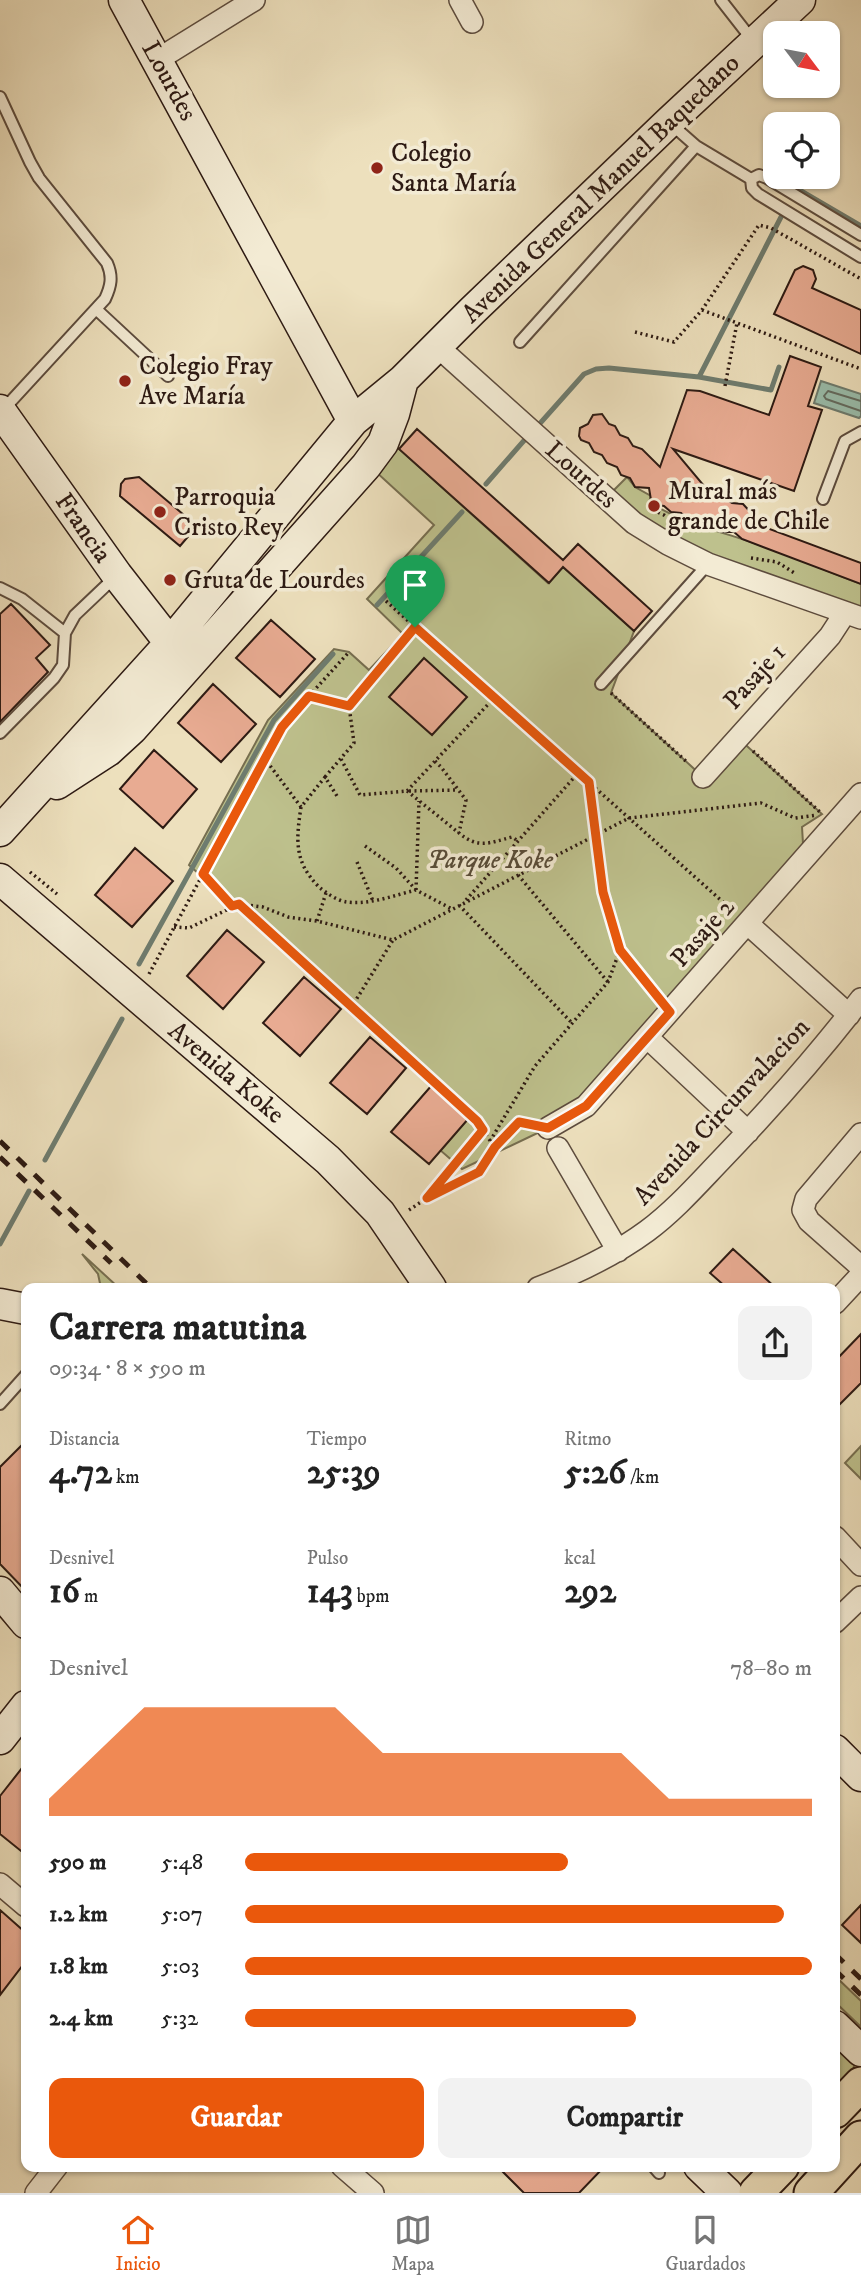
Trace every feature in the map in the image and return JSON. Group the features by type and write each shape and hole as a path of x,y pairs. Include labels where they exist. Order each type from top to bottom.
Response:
{"main road":[{"name":"Lourdes","path":"124,0 353,421"},
{"name":"Avenida General Manuel Baquedano","path":"10,821 170,643 353,421 403,380 669,122 800,0"},
{"name":"Avenida General Manuel Baquedano","path":"10,821 76,771 108,751 132,729 383,443 403,380"},
{"name":"Francia","path":"1,411 117,575 170,643"},
{"name":"Avenida General Manuel Baquedano","path":"132,729 141,703 173,662 174,654 170,643"},
{"name":"Avenida Koke","path":"0,879 135,978 146,1005 328,1160 380,1213 428,1283"},
{"path":"0,1304 21,1307"},
{"path":"0,1590 21,1617"},
{"path":"0,1738 21,1712"},
{"path":"840,1755 861,1776"},
{"path":"840,2031 861,2051"},
{"path":"840,2106 861,2084"},
{"path":"840,2161 861,2138"},
{"path":"705,2172 727,2193"},
{"path":"757,2193 776,2172"},
{"path":"811,2193 830,2172"}],"street":[{"path":"157,60 254,0"},
{"path":"460,0 472,22"},
{"name":"Lourdes","path":"437,346 635,523 667,544 708,564 853,615"},
{"name":"Pasaje 1","path":"703,777 830,636 853,615"},
{"name":"Pasaje 2","path":"548,1128 586,1106 861,794"},
{"path":"748,924 855,1007"},
{"name":"Avenida Circunvalacion","path":"551,1283 575,1274 618,1251 664,1218 748,1132 855,1007"},
{"path":"648,1038 748,1132"},
{"path":"861,1134 806,1199 803,1210 809,1221 861,1267"},
{"path":"558,1148 618,1251"},
{"path":"840,1298 861,1275"},
{"path":"840,1545 850,1560"},
{"path":"0,1590 21,1603"},
{"path":"840,1617 861,1597"},
{"path":"0,1884 21,1902"},
{"path":"36,2193 52,2172"},
{"path":"349,2172 373,2193"}],"lane":[{"path":"721,0 754,43"},
{"path":"0,97 39,178 107,263 111,272 111,285 105,299 1,411"},
{"path":"669,122 695,146 751,179"},
{"path":"520,342 695,146"},
{"path":"751,179 759,175 767,178 861,234"},
{"path":"751,179 752,188 758,194 861,257"},
{"path":"96,310 168,376"},
{"path":"823,499 845,440 861,432"},
{"path":"601,684 708,564"},
{"path":"0,733 54,678 63,665 65,633 75,615 117,575"},
{"path":"0,587 22,599 65,633"},
{"path":"0,1404 21,1381"}],"path":[{"path":"635,332 674,342 702,310 758,225 774,230 861,279"},
{"path":"702,310 861,369"},
{"path":"725,386 737,323"},
{"path":"648,509 664,515 680,529"},
{"path":"742,558 777,562 803,581"},
{"path":"386,601 748,924"},
{"path":"415,627 349,706 354,743 301,807 297,832 299,855 307,874 326,893 345,902 373,901 416,890"},
{"path":"135,978 174,927 282,727 349,652"},
{"path":"601,684 703,777"},
{"path":"309,696 349,706"},
{"path":"407,791 494,698"},
{"path":"351,1008 393,940 629,818 761,803 795,818 822,814 738,738"},
{"path":"265,759 301,807"},
{"path":"341,759 360,795 459,790"},
{"path":"435,761 466,800 459,833"},
{"path":"465,902 578,774"},
{"path":"325,777 337,796"},
{"path":"589,782 603,892 620,950 670,1012"},
{"path":"407,791 469,841 484,844 512,837 519,841"},
{"path":"416,890 419,801"},
{"path":"365,846 396,868 416,890 452,909"},
{"path":"357,862 373,901"},
{"path":"203,874 232,906"},
{"path":"518,875 607,982"},
{"path":"317,922 326,893"},
{"path":"174,927 189,928 239,904 263,907 288,917 393,940"},
{"path":"239,904 477,1121 495,1147"},
{"path":"459,905 572,1023"},
{"path":"490,1141 535,1066 607,982 620,950"},
{"path":"409,1210 479,1172 495,1147 519,1122 548,1128"},
{"path":"427,1198 483,1130"}],"green space":[{"name":"Parque Koke","path":"397,447 548,583 563,567 634,631 611,693 702,776 738,738 822,814 802,827 804,860 586,1106 548,1128 462,1169 440,1150 469,1117 189,865 268,720 334,649 349,652 369,670 403,634 367,599 434,525 375,471"},
{"path":"627,477 635,487 651,496 649,502 670,514 861,584 861,609 708,554 668,536 611,493"},
{"path":"82,1254 114,1283 100,1283 98,1274"},
{"path":"861,1446 861,1479 845,1463"},
{"path":"840,1981 861,2001 861,2027 840,2007"},
{"path":"840,2043 855,2057 853,2073 840,2087"}],"water":[{"path":"821,381 861,394 861,416 859,418 814,403"}],"building":[{"path":"803,266 813,270 816,279 812,288 861,310 861,354 774,314 795,270"},
{"path":"790,356 821,367 808,406 822,410 794,491 673,449 705,487 710,499 723,497 732,503 743,504 764,527 861,563 861,584 742,539 734,532 724,532 716,526 704,525 699,520 656,505 651,500 649,488 635,487 630,478 621,475 617,467 607,463 602,455 594,452 589,443 581,440 579,436 580,428 588,424 593,415 602,414 620,435 628,438 633,446 642,449 660,467 687,390 700,391 769,415"},
{"path":"417,429 563,560 578,544 652,611 634,631 563,567 549,583 399,449"},
{"name":"Parroquia Cristo Rey","path":"139,477 197,526 180,546 120,496 121,484 125,479"},
{"path":"11,604 50,645 36,658 48,672 0,722 0,614"},
{"path":"271,620 315,659 280,697 236,658"},
{"path":"424,658 467,697 432,735 389,697"},
{"path":"213,684 256,724 221,762 178,723"},
{"path":"154,750 197,789 163,828 120,789"},
{"path":"135,848 173,881 132,927 95,895"},
{"path":"227,930 264,962 223,1009 187,976"},
{"path":"304,977 341,1009 300,1056 263,1023"},
{"path":"370,1037 406,1068 367,1114 330,1083"},
{"path":"432,1085 469,1118 429,1164 391,1132"},
{"path":"733,1249 770,1283 721,1283 710,1273"},
{"path":"861,1334 861,1383 840,1404 840,1356"},
{"path":"21,1446 21,1586 0,1564 0,1467"},
{"path":"21,1769 21,1851 0,1834 0,1796"},
{"path":"861,1905 861,1943 842,1925"},
{"path":"0,1910 21,1929 21,1968 0,1995"},
{"path":"503,2172 599,2172 579,2193 524,2193"}],"waterway":[{"path":"798,189 861,226"},
{"path":"699,377 781,217"},
{"path":"535,429 584,374 596,369 699,377 771,390 779,367"},
{"path":"486,484 528,436"},
{"path":"377,605 462,512"},
{"path":"139,964 274,720 333,654"},
{"path":"45,1160 122,1019"},
{"path":"0,1244 29,1191"}],"railway":[{"path":"0,1141 146,1283"},
{"path":"0,1157 111,1263"},
{"path":"840,1959 861,1979"},
{"path":"840,1975 861,1995"}],"place":[{"name":"Colegio Santa María","path":"377,168"},
{"name":"Colegio Fray Ave María","path":"125,381"},
{"name":"Mural más grande de Chile","path":"654,506"},
{"name":"Parroquia Cristo Rey","path":"160,512"},
{"name":"Gruta de Lourdes","path":"170,580"}],"route":[{"path":"415,627 589,782 603,892 620,950 670,1012 586,1106 548,1128 519,1122 495,1147 479,1172 427,1198 483,1130 477,1121 239,904 232,906 203,874 282,727 309,696 349,706 415,627"}]}
